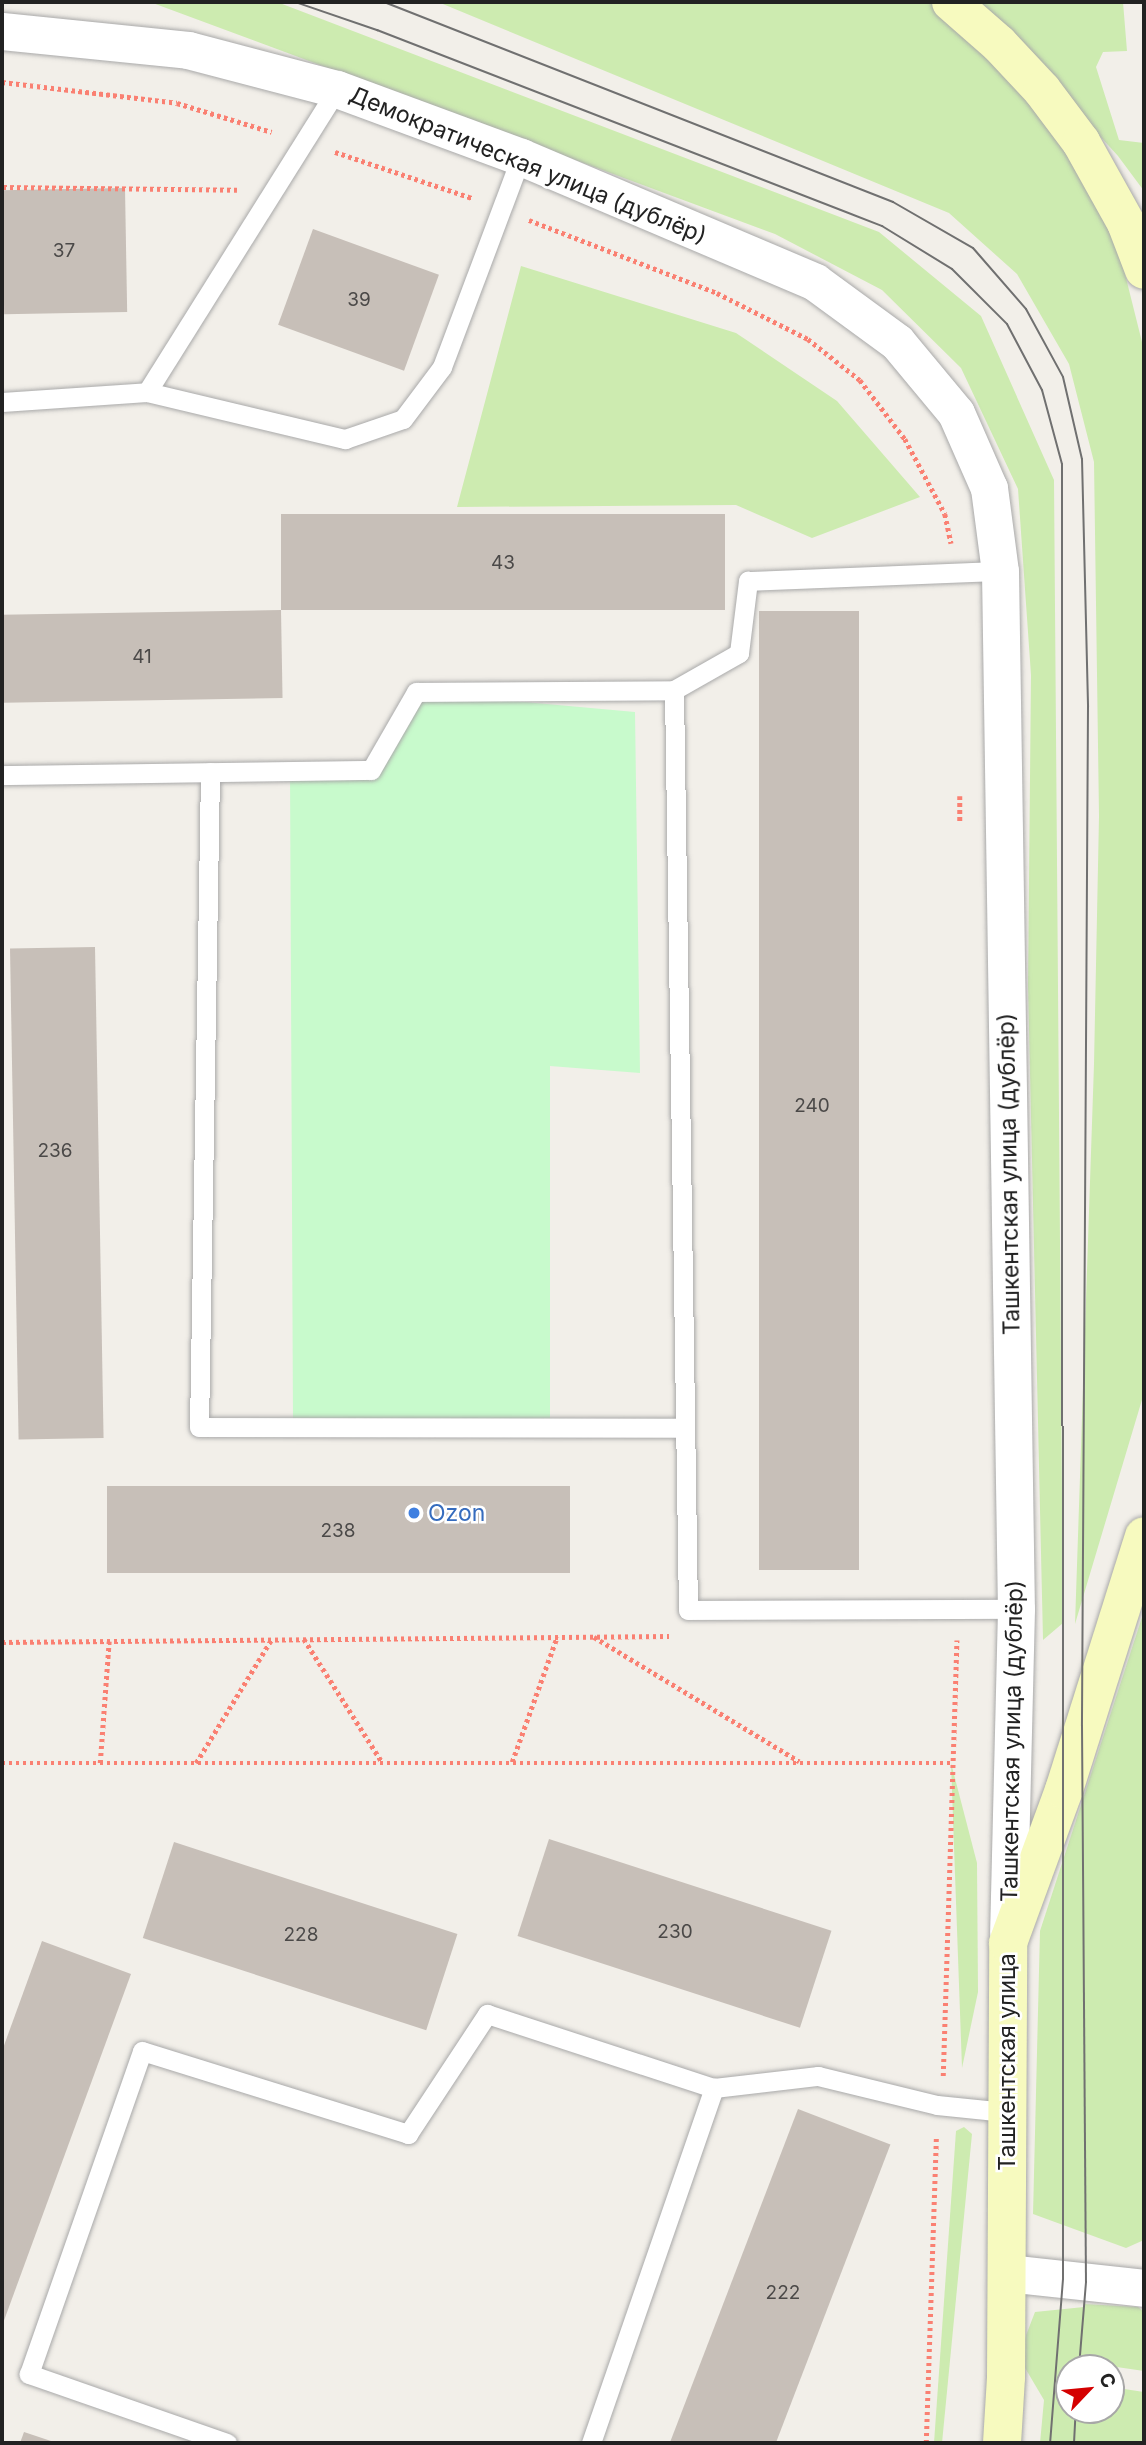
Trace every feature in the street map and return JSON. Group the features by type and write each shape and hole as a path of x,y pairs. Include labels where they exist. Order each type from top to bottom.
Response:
{"main road":[{"path":"951,2 999,44 1034,81 1081,142 1126,223 1144,270"},
{"name":"Ташкентская улица","path":"1002,2443 1006,2377 1008,1943 1065,1790 1144,1536"}],"street":[{"name":"Демократическая улица (дублёр)","path":"2,31 188,50 337,89 521,157 815,282 897,342 956,412"},
{"name":"Ташкентская улица (дублёр)","path":"956,412 989,488 1000,571 1016,1609 1008,1943"},
{"path":"1007,2273 1144,2288"}],"lane":[{"path":"146,392 337,89"},
{"path":"2,402 146,392 345,439 403,419 442,366 521,157"},
{"path":"2,775 371,770 416,692 674,690 739,653 748,581 957,575 1000,571"},
{"path":"674,690 688,1610 1016,1609"},
{"path":"209,772 199,1427 685,1428"},
{"path":"227,2443 29,2374 142,2051 408,2134 487,2014 714,2088 818,2076 937,2105 1006,2112"},
{"path":"591,2443 714,2088"}],"path":[{"path":"2,82 177,103 277,134 270,145"},
{"path":"304,142 501,209 717,293 808,339 860,380 905,439 945,514 957,575"},
{"path":"3,187 241,190"},
{"path":"960,790 960,832"},
{"path":"926,2443 937,2105 945,2063 951,1763 958,1630 980,1608"},
{"path":"2,1642 672,1636"},
{"path":"512,1762 557,1637"},
{"path":"593,1637 801,1763"},
{"path":"305,1639 382,1762"},
{"path":"196,1763 272,1640"},
{"path":"100,1763 109,1641"},
{"path":"2,1763 951,1763"}],"green space":[{"path":"150,2 277,2 879,232 981,316 1054,480 1063,1623 1043,1640 1028,985 1031,675 1018,489 961,368 882,290 775,234"},
{"path":"438,2 944,2 1061,129 1120,254 1144,350 1144,1393 1075,1624 1094,1064 1099,816 1094,462 1069,364 1017,274 949,213"},
{"path":"978,2 1123,2 1127,51 1103,52 1096,67 1119,140 1144,143 1144,191 1118,156"},
{"path":"521,266 736,333 837,401 920,497 812,538 736,505 457,507"},
{"path":"416,692 635,712 640,1073 550,1066 550,1427 293,1427 290,771 371,770"},
{"path":"1144,1611 1144,2240 1126,2248 1033,2214 1040,1931"},
{"path":"951,1763 977,1863 978,1992 962,2068"},
{"path":"964,2127 972,2134 942,2443 934,2443 956,2131"},
{"path":"1084,2304 1138,2307 1144,2312 1144,2371 1125,2368 1125,2354 1055,2354 1055,2424 1125,2424 1125,2389 1144,2392 1144,2443 1040,2443 1044,2400 1018,2356 1035,2312 1084,2307"}],"building":[{"path":"125,188 127,312 4,314 2,190"},
{"path":"313,229 439,275 404,371 278,325"},
{"path":"281,514 725,514 725,610 281,610"},
{"path":"281,610 283,698 4,703 2,615"},
{"path":"759,611 859,611 859,1570 759,1570"},
{"path":"95,947 104,1438 19,1439 10,948"},
{"path":"107,1486 570,1486 570,1573 107,1573"},
{"path":"549,1839 831,1931 800,2028 517,1936"},
{"path":"174,1842 457,1934 426,2030 143,1938"},
{"path":"42,1941 131,1974 2,2326 2,2051"},
{"path":"798,2109 890,2144 776,2443 670,2441"},
{"path":"24,2432 57,2443 20,2443"}],"tram line":[{"path":"295,2 377,30 882,226 952,269 1007,324 1042,390 1062,464 1063,2279 1050,2443"},
{"path":"384,2 893,202 973,248 1026,309 1063,377 1082,459 1088,707 1082,1726 1086,2282 1080,2354"},
{"path":"1074,2443 1075,2424"}],"place":[{"name":"Ozon","path":"414,1513"}]}
